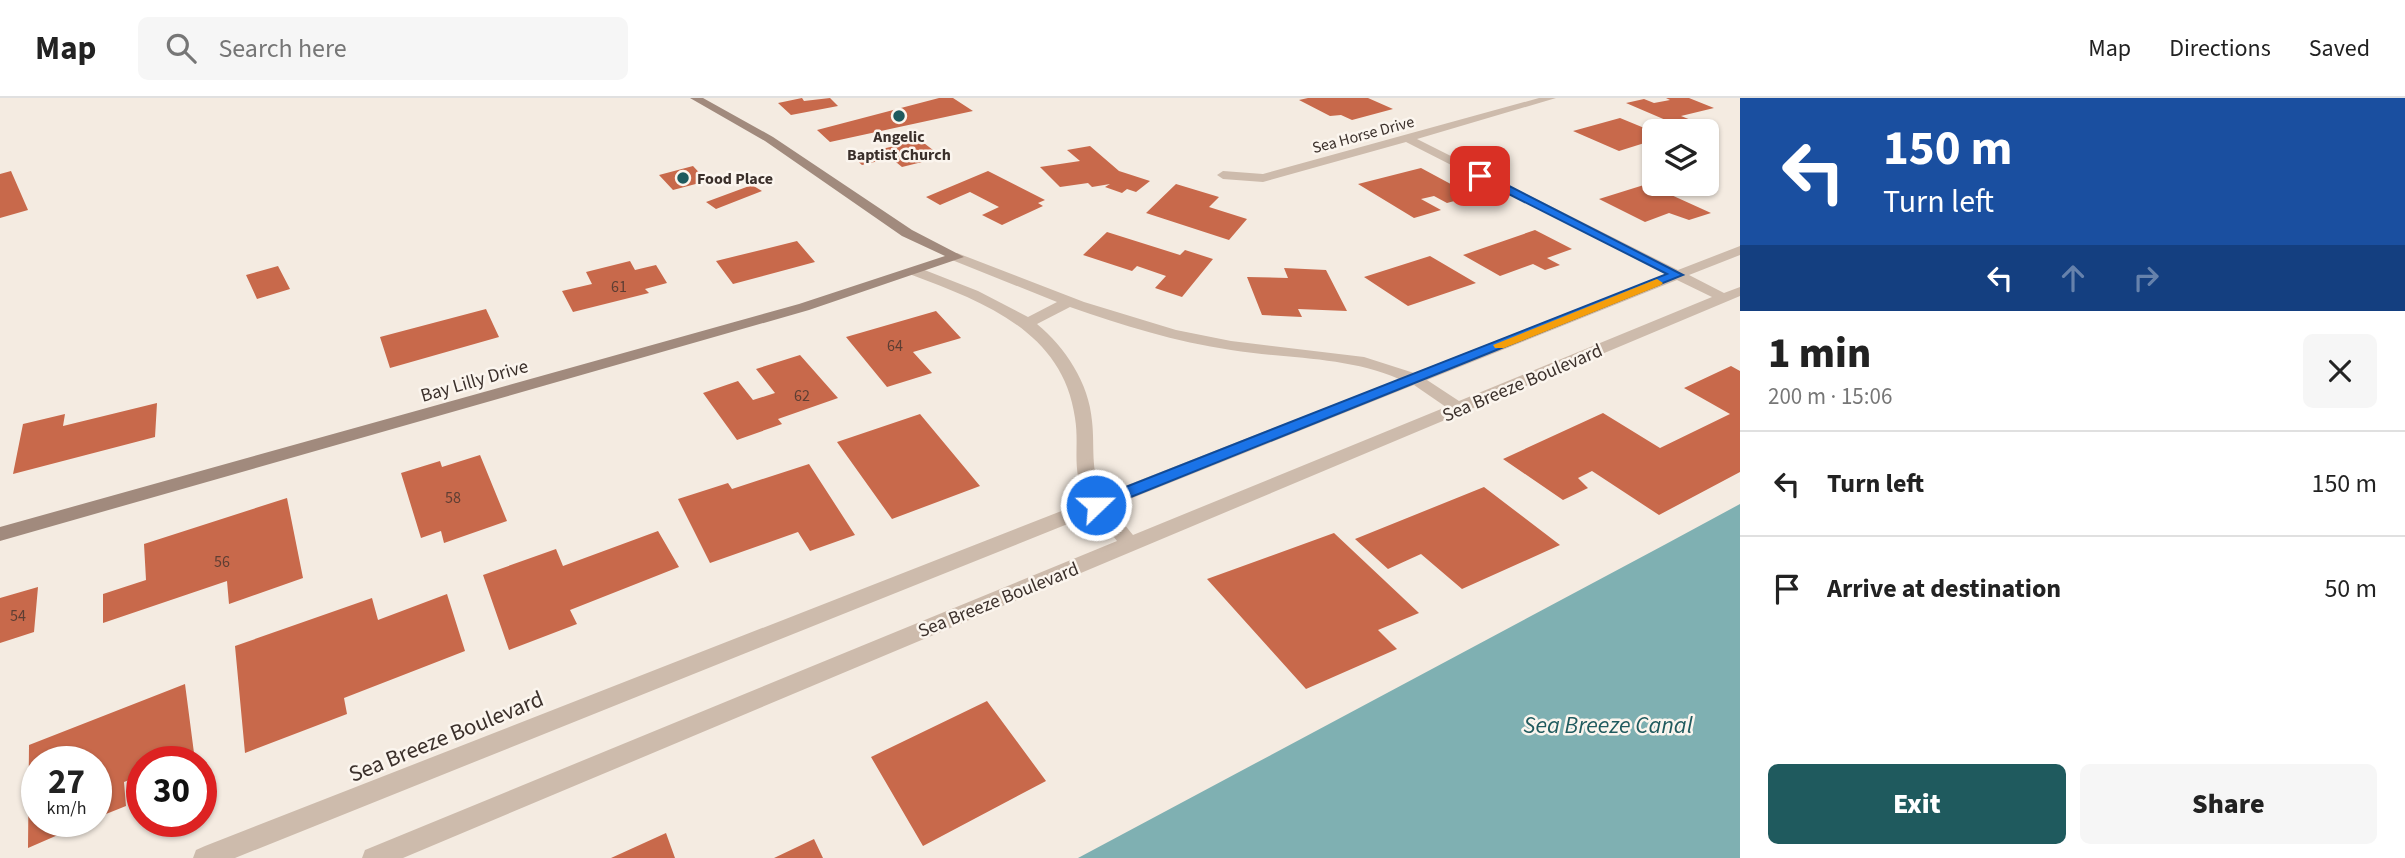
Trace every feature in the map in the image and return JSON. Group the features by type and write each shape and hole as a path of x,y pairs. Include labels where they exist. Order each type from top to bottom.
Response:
{"main road":[{"path":"695,98 769,139 907,233 957,257"},
{"name":"Bay Lilly Drive","path":"0,534 804,307 957,257"}],"street":[{"name":"Sea Horse Drive","path":"1223,176 1263,178 1551,98"},
{"path":"1407,138 1724,298"},
{"name":"Sea Breeze Boulevard","path":"205,858 1740,250"},
{"path":"957,257 1068,302 1167,332 1231,346 1368,363 1414,379 1459,408"},
{"path":"917,272 970,292 1029,322 1057,350 1071,374 1083,416 1083,460 1096,505 1131,544"},
{"name":"Sea Breeze Boulevard","path":"373,858 1740,291"},
{"path":"1029,322 1068,302"}],"water":[{"name":"Sea Breeze Canal","path":"1740,504 1740,858 1078,858 1666,544"}],"building":[{"path":"802,98 804,101 830,98 838,106 791,115 778,103"},
{"path":"939,98 953,98 973,111 830,142 817,130"},
{"path":"1368,98 1393,109 1352,120 1341,115 1330,116 1299,100"},
{"path":"1666,98 1689,98 1714,108 1681,116 1688,119 1663,119 1626,103 1644,99 1654,103 1670,100"},
{"path":"1620,118 1642,127 1642,144 1619,151 1573,131"},
{"path":"920,140 942,157 902,167 891,158 862,165 852,156"},
{"path":"1090,146 1119,171 1150,181 1136,192 1127,189 1122,193 1105,187 1110,184 1092,187 1088,183 1060,187 1040,167 1080,161 1067,150"},
{"name":"Food Place","path":"693,166 707,181 673,190 659,175"},
{"path":"1421,168 1473,196 1447,203 1434,196 1421,199 1441,210 1414,218 1358,184"},
{"path":"11,171 28,210 0,218 0,174"},
{"path":"988,171 1045,200 1038,203 1043,206 1002,225 982,215 999,207 970,192 940,205 926,197"},
{"path":"1176,184 1219,197 1209,207 1247,219 1229,240 1146,213"},
{"path":"752,185 762,191 716,209 706,202"},
{"path":"1642,186 1642,196 1673,196 1711,213 1689,220 1669,213 1645,222 1599,199"},
{"path":"1535,230 1572,249 1547,258 1560,265 1545,270 1533,264 1500,276 1463,255"},
{"path":"1107,232 1180,255 1185,250 1213,259 1182,297 1155,288 1166,276 1137,266 1132,271 1083,255"},
{"path":"797,241 815,262 733,284 716,261"},
{"path":"1430,256 1476,283 1408,306 1364,277"},
{"path":"630,261 635,270 656,265 667,283 645,289 649,293 573,312 562,291 592,284 586,272"},
{"path":"278,266 290,289 257,299 246,275"},
{"path":"1284,268 1326,270 1347,311 1298,309 1302,317 1262,315 1247,277 1288,278"},
{"path":"486,309 499,337 390,368 380,337"},
{"path":"936,311 961,338 913,352 932,373 887,387 846,337"},
{"path":"800,355 838,398 778,419 782,424 737,440 703,393 738,381 753,400 775,393 756,369"},
{"path":"1731,366 1740,371 1740,472 1659,515 1592,471 1578,478 1588,488 1563,500 1503,459 1603,413 1660,448 1730,414 1684,388"},
{"path":"157,403 155,437 13,474 23,424 65,414 63,426"},
{"path":"920,414 980,486 892,519 837,442"},
{"path":"480,455 507,521 444,543 441,531 421,538 401,473 440,461 442,467"},
{"path":"809,464 855,535 810,551 798,532 710,563 678,499 728,483 732,489"},
{"path":"1484,487 1560,545 1462,589 1421,554 1388,569 1355,539"},
{"path":"287,498 303,578 229,604 227,581 103,623 103,594 146,580 144,544"},
{"path":"658,531 679,567 570,610 577,624 509,650 483,575 556,549 563,566"},
{"path":"1334,533 1419,613 1378,630 1397,649 1306,689 1207,579"},
{"path":"38,587 34,632 0,643 0,598"},
{"path":"447,594 465,651 344,698 347,714 245,753 235,646 372,598 378,620"},
{"path":"185,684 193,746 126,746 126,806 112,812 112,746 29,745"},
{"path":"987,701 1046,781 923,846 871,757"},
{"path":"666,833 675,858 611,858"},
{"path":"28,837 53,837 28,848"},
{"path":"814,839 823,858 774,858"}],"slow traffic":[{"path":"1500,345 1657,283"}],"place":[{"name":"Angelic Baptist Church","path":"899,116"},
{"name":"Food Place","path":"683,178"}],"route":[{"path":"1096,505 1677,275 1480,176"}]}
